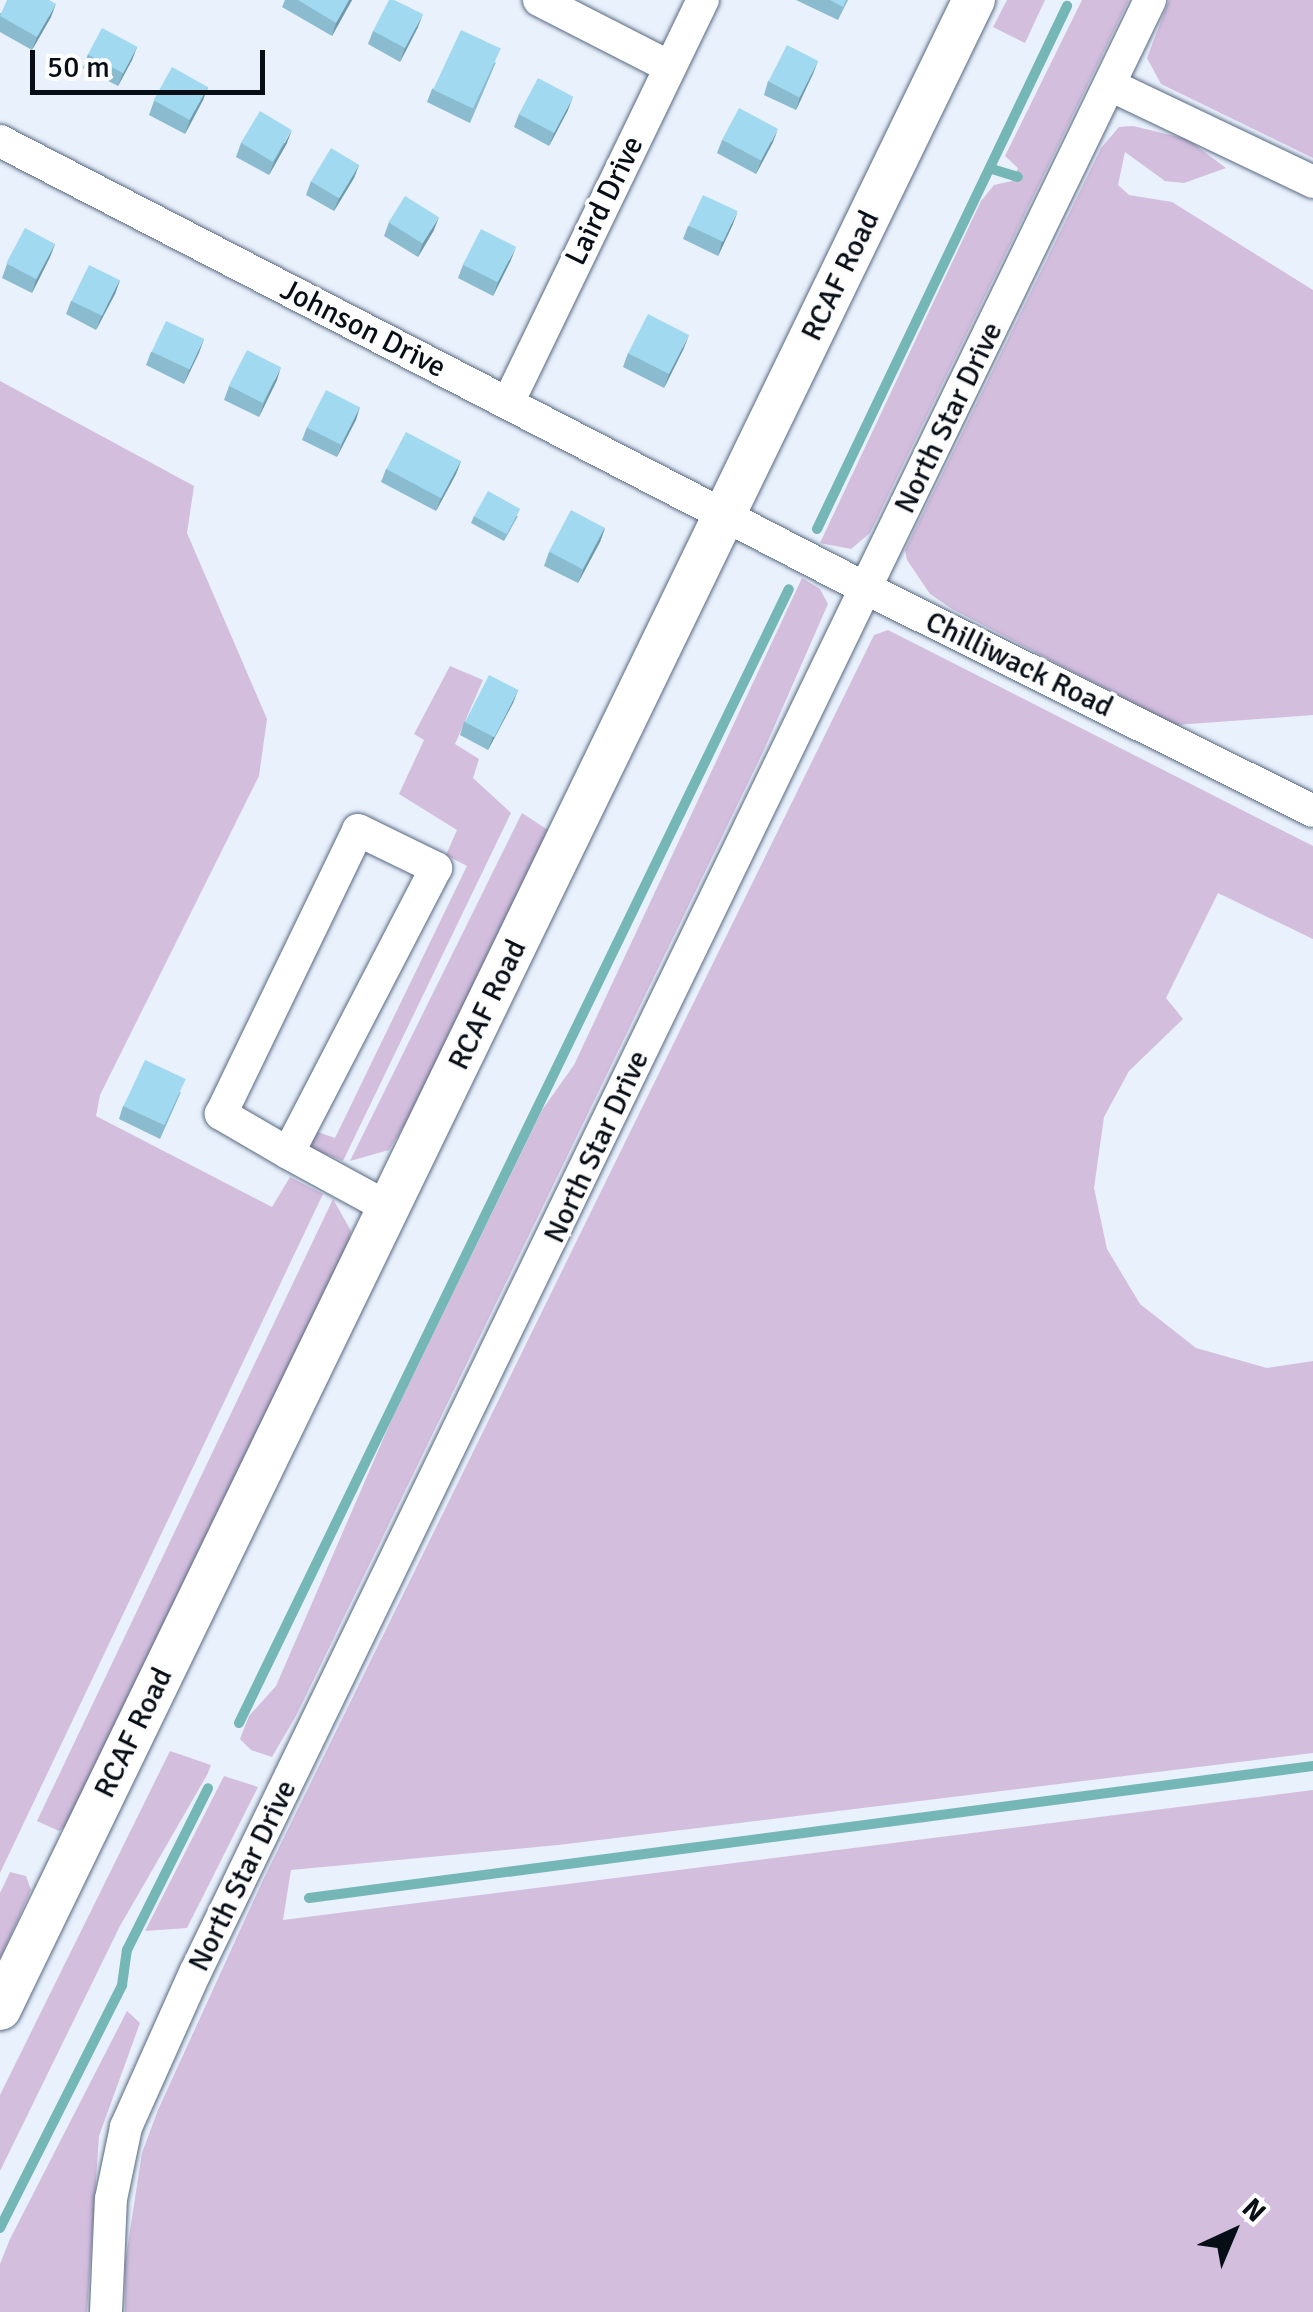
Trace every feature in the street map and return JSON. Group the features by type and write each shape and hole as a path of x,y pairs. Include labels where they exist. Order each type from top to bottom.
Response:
{"main road":[{"name":"RCAF Road","path":"0,2009 974,0"}],"street":[{"path":"539,0 670,67"},
{"name":"Laird Drive","path":"508,403 703,0"},
{"name":"North Star Drive","path":"106,2312 111,2200 134,2110 865,588 1112,86 1150,0"},
{"path":"1112,86 1313,182"},
{"name":"Johnson Drive","path":"0,141 726,516"},
{"name":"Chilliwack Road","path":"726,516 1313,811"},
{"path":"288,1153 436,868 358,830 221,1114 288,1153 389,1208"}],"shaded area":[{"path":"1007,0 1045,0 1025,43 993,27"},
{"path":"1082,0 1129,0 870,533 851,549 820,543 981,201 994,185 1012,181 1018,168 1005,156"},
{"path":"1169,0 1313,0 1313,158 1161,84 1147,58"},
{"path":"1133,126 1187,139 1226,168 1184,183 1165,181 1125,152 1118,185 1129,195 1172,202 1313,290 1313,715 1176,725 952,609 930,594 907,560 905,550 1101,148 1119,127"},
{"path":"0,381 194,486 187,533 267,719 259,776 100,1095 96,1116 272,1207 290,1177 323,1194 0,1873"},
{"path":"802,578 820,589 828,604 764,750 297,1714 272,1757 251,1750 240,1739 249,1716 276,1686 391,1421 542,1110 574,1065"},
{"path":"888,630 1313,846 1313,939 1218,893 1166,998 1183,1019 1129,1071 1104,1117 1094,1188 1107,1249 1140,1304 1196,1348 1267,1368 1313,1361 1313,1753 558,1845 291,1870 283,1920 1313,1790 1313,2312 125,2312 125,2263 142,2153 158,2110 263,1880 874,635"},
{"path":"450,666 483,680 455,744 479,759 473,778 511,813 343,1161 311,1148 312,1130 335,1138 467,866 446,855 457,830 399,794 424,740 414,734"},
{"path":"522,813 548,830 410,1116 389,1150 350,1161"},
{"path":"333,1199 351,1231 349,1242 68,1824 59,1831 37,1821"},
{"path":"170,1751 211,1765 120,1926 0,2171 0,2095"},
{"path":"224,1776 258,1787 187,1928 145,1931"},
{"path":"10,1872 26,1876 31,1890 0,1959 0,1893"},
{"path":"127,2011 140,2023 99,2136 87,2312 0,2312 0,2264 10,2239"}],"building":[{"path":"7,0 49,0 56,4 37,37 0,16"},
{"path":"298,0 349,0 336,23"},
{"path":"389,0 423,14 405,48 373,31"},
{"path":"102,28 137,47 123,73 88,54"},
{"path":"461,30 501,49 473,108 433,90"},
{"path":"787,45 818,61 800,97 768,82"},
{"path":"172,67 208,87 189,120 154,100"},
{"path":"538,78 573,97 554,133 519,114"},
{"path":"739,108 778,129 761,160 722,140"},
{"path":"260,111 292,130 273,162 241,143"},
{"path":"331,148 359,165 339,198 311,181"},
{"path":"703,195 737,211 723,242 689,226"},
{"path":"405,196 439,217 422,243 389,222"},
{"path":"25,228 55,244 36,279 6,263"},
{"path":"481,229 516,247 498,282 463,265"},
{"path":"89,265 120,280 102,316 71,301"},
{"path":"648,314 689,335 669,374 628,353"},
{"path":"166,321 204,339 190,370 152,352"},
{"path":"247,350 281,367 263,403 229,386"},
{"path":"326,390 360,407 341,445 307,427"},
{"path":"406,432 461,461 441,498 386,469"},
{"path":"488,491 520,509 506,534 474,516"},
{"path":"571,510 605,528 582,569 549,551"},
{"path":"489,675 518,690 494,737 465,722"},
{"path":"145,1060 186,1079 164,1125 123,1106"}],"waterway":[{"path":"817,529 1067,6"},
{"path":"992,169 1018,177"},
{"path":"239,1723 789,589"},
{"path":"309,1898 1313,1766"},
{"path":"0,2228 122,1985 127,1950 208,1788"}]}
